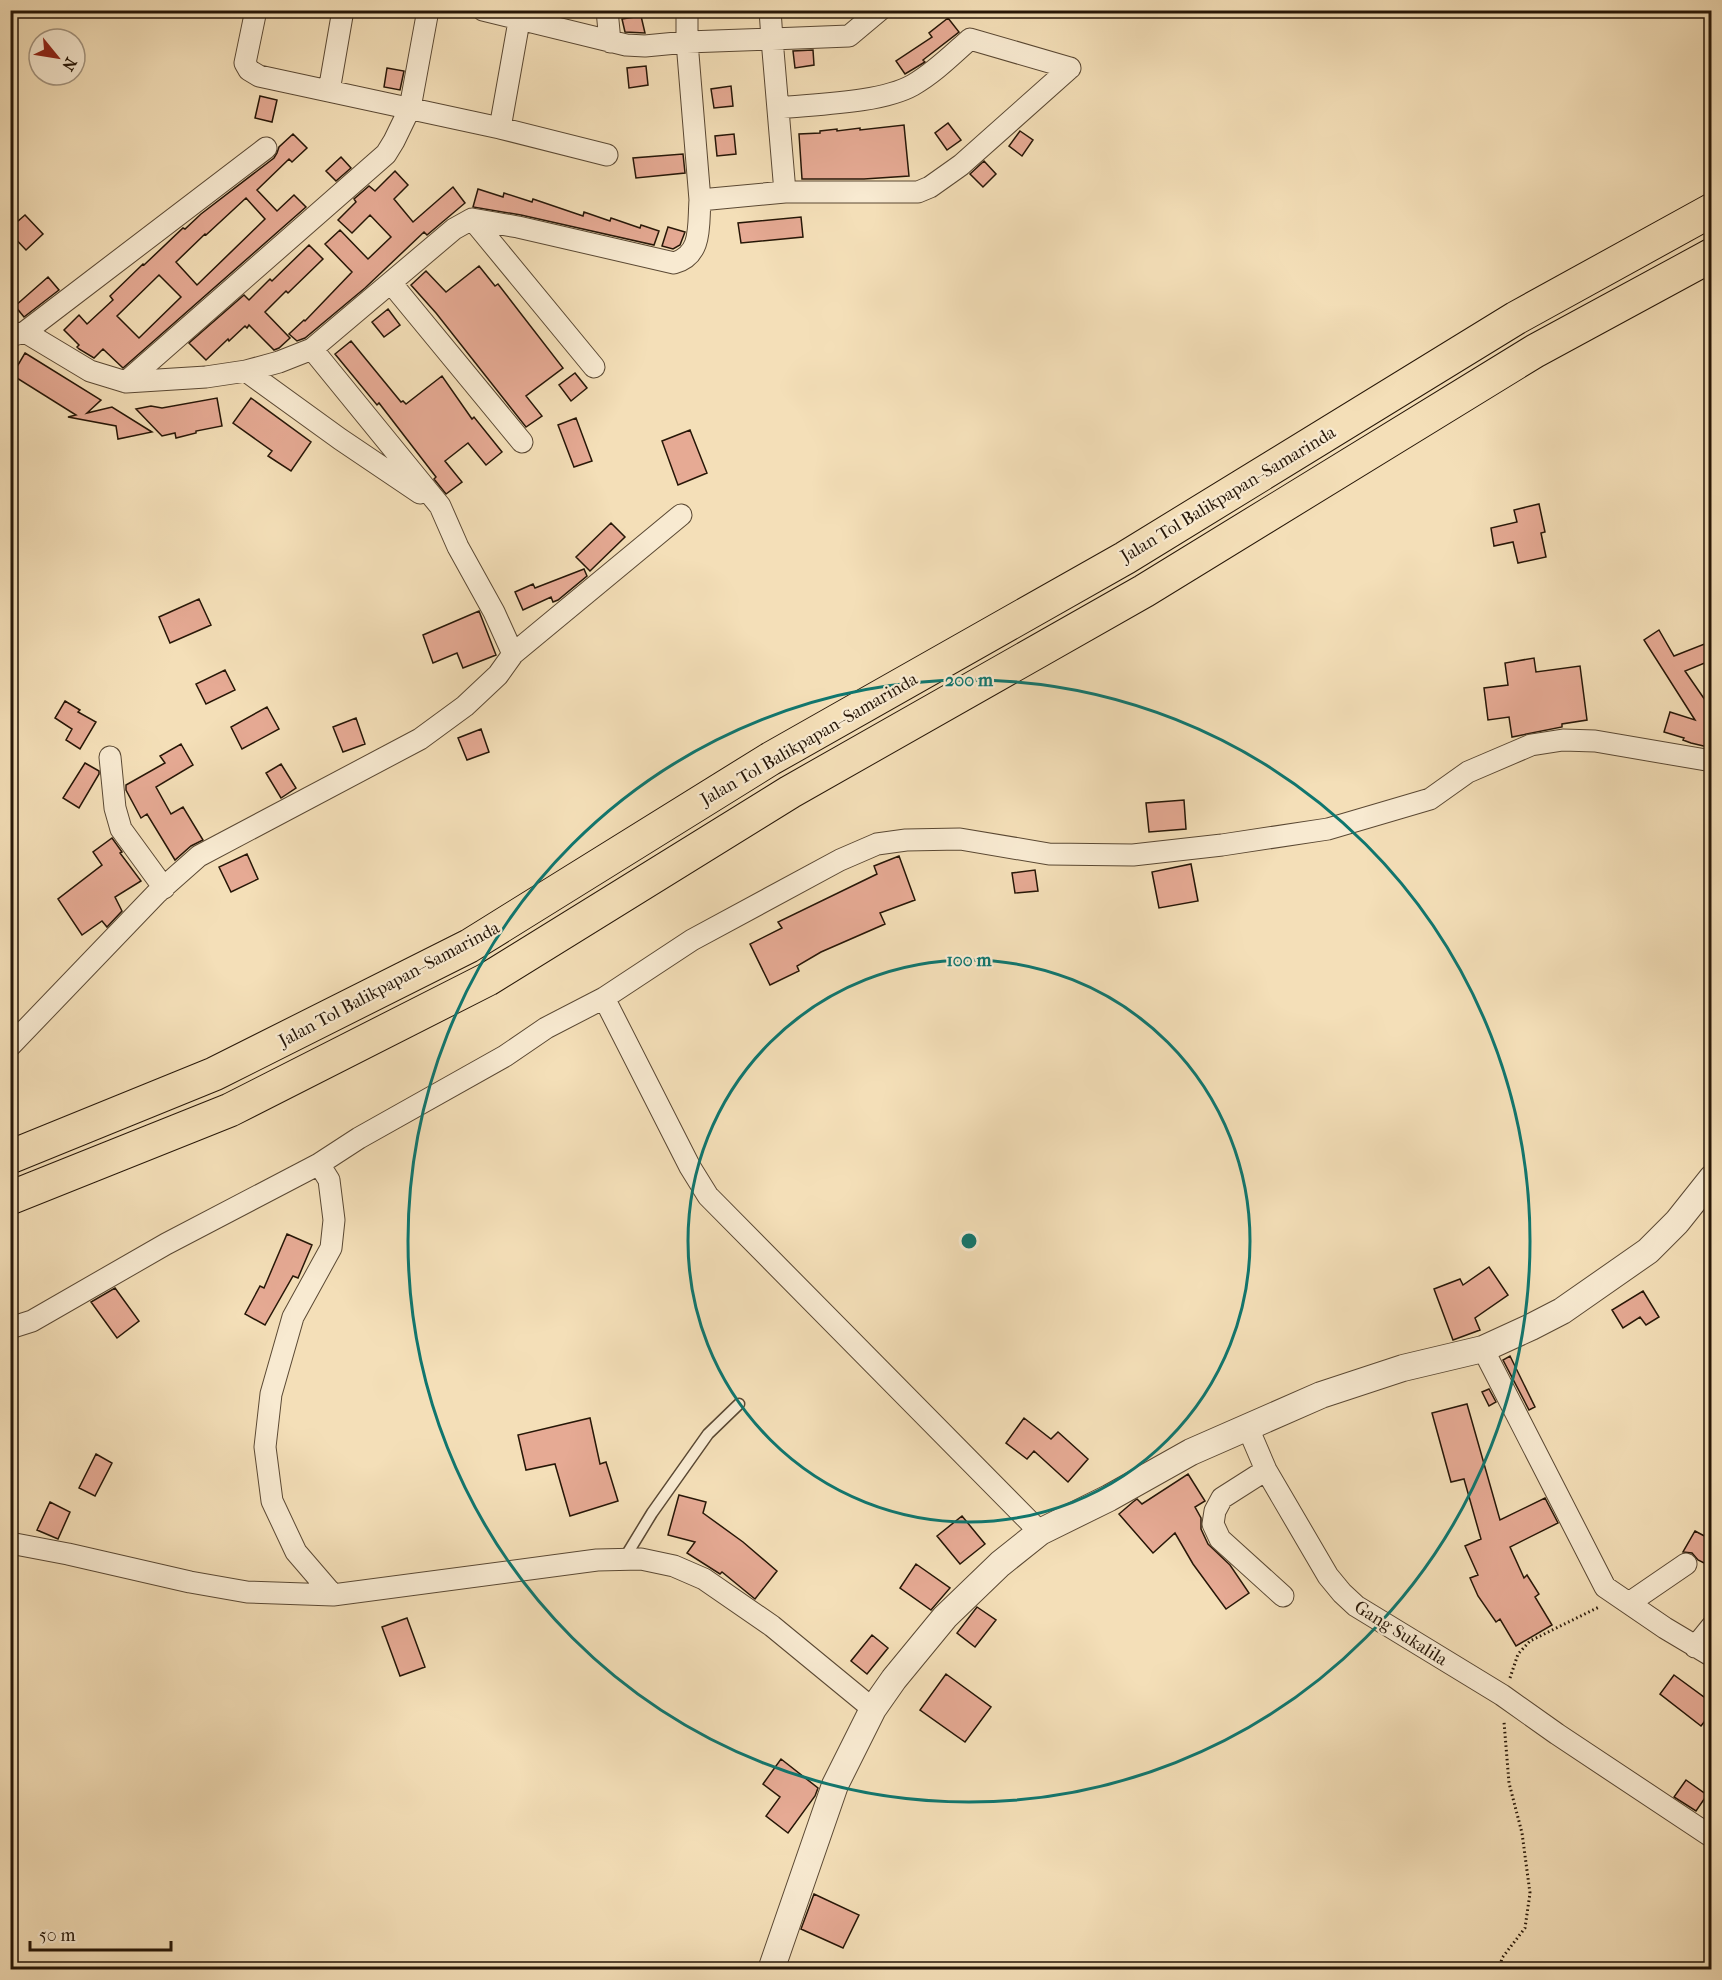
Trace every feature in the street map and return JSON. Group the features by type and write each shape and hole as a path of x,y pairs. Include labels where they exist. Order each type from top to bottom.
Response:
{"highway":[{"name":"Jalan Tol Balikpapan–Samarinda","path":"10,1157 214,1074 469,946 770,759 1125,558 1516,318 1712,210"},
{"name":"Jalan Tol Balikpapan–Samarinda","path":"10,1198 230,1110 488,979 790,792 1144,591 1535,351 1712,255"}],"street":[{"path":"256,10 245,63 249,70 259,76 500,128 607,155"},
{"path":"329,91 343,10"},
{"path":"126,382 386,154 410,108 428,10"},
{"path":"483,10 521,15 610,42 645,46 687,42 849,36 880,10"},
{"path":"608,10 610,42"},
{"path":"266,147 18,334 90,371 126,382 206,378 279,362 312,349 460,224 472,219 518,227 674,263 685,260 693,251 697,238 700,200 687,42 687,10"},
{"path":"770,10 785,192"},
{"path":"500,128 521,15"},
{"path":"700,200 785,192 918,192 930,187 961,165 1070,68 970,39 935,70 911,86 893,93 875,98 778,108"},
{"path":"472,219 594,367"},
{"path":"392,283 522,442"},
{"path":"312,349 440,507 513,654"},
{"path":"246,371 440,507"},
{"path":"10,1046 164,888 199,856 420,739 465,706 498,675 513,654 681,515"},
{"path":"10,1328 32,1321 166,1244 319,1164 359,1138 505,1056 546,1028 604,998 692,940 840,860 877,844 906,840 960,839 1049,854 1134,855 1328,829 1430,799 1468,772 1532,745 1563,740 1595,741 1712,761"},
{"path":"110,757 115,808 121,829 164,888"},
{"path":"604,998 690,1167 708,1196 1040,1532"},
{"path":"319,1164 329,1180 334,1220 331,1248 293,1317 271,1394 265,1447 272,1501 296,1552 333,1595"},
{"path":"771,1970 835,1785 873,1708 945,1617 1000,1564 1040,1532 1191,1452 1321,1395 1403,1368 1483,1349 1562,1311 1639,1257 1677,1222 1712,1178"},
{"path":"1483,1349 1600,1580 1621,1598 1703,1652 1712,1626"},
{"name":"Gang Sukalila","path":"1248,1428 1266,1470 1328,1576 1356,1606 1502,1695 1712,1838"},
{"path":"1266,1470 1222,1498 1215,1511 1213,1524 1220,1539 1283,1596"},
{"path":"10,1543 247,1592 333,1595 508,1570 597,1560 641,1558 674,1566 704,1579 772,1626 873,1708"},
{"path":"1621,1598 1686,1564"}],"lane":[{"path":"624,1559 652,1514 708,1434 739,1404"}],"path":[{"path":"1499,1970 1502,1958 1525,1928 1530,1893 1522,1833 1509,1783 1502,1695 1518,1654 1530,1641 1621,1598"}],"building":[{"path":"641,16 645,33 625,32 622,19"},
{"path":"948,18 959,32 923,60 925,62 905,74 896,61 932,37 929,33"},
{"path":"813,50 814,65 795,68 793,51"},
{"path":"646,66 648,85 629,88 627,68"},
{"path":"387,68 404,71 400,90 384,87"},
{"path":"731,86 733,106 714,108 711,89"},
{"path":"260,96 277,100 272,122 255,118"},
{"path":"948,123 961,140 947,150 935,133"},
{"path":"904,125 909,176 802,179 799,134"},
{"path":"1020,131 1033,140 1022,156 1009,146"},
{"path":"293,134 307,148 292,162 289,159 257,190 277,211 294,195 306,207 123,368 103,349 94,358 77,347 79,345 64,330 79,315 87,324 113,300 110,296 143,264 183,228 185,229 274,158 279,147","holes":["246,198 265,219 197,285 176,262","159,275 181,297 139,338 117,316"]},
{"path":"734,134 736,154 717,156 715,136"},
{"path":"683,154 685,173 636,178 633,158"},
{"path":"341,157 351,168 336,181 326,171"},
{"path":"984,161 996,174 983,187 970,174"},
{"path":"395,171 408,185 394,199 413,222 453,187 465,203 427,235 424,232 365,288 305,338 297,341 289,334 305,321 352,272 325,244 340,230 368,259 391,237 370,215 352,233 338,220 356,202 354,199 369,186 375,191"},
{"path":"478,189 503,197 504,193 532,202 533,199 583,216 584,212 610,221 611,218 640,228 641,225 659,231 654,245 521,215 473,207"},
{"path":"25,215 43,234 26,250 10,233 10,228"},
{"path":"801,217 803,237 741,243 738,223"},
{"path":"668,227 685,232 680,245 673,249 662,246"},
{"path":"309,245 323,259 265,312 290,338 279,348 274,350 249,325 229,341 228,339 206,360 189,343 244,295 249,300"},
{"path":"479,266 495,286 498,284 563,368 526,396 542,416 526,427 436,313 411,285 426,271 446,292"},
{"path":"48,277 59,290 24,317 15,306"},
{"path":"388,309 400,325 384,337 372,322"},
{"path":"351,341 401,402 406,404 442,376 472,419 474,417 502,452 486,465 468,443 445,461 462,482 446,494 434,479 436,477 379,403 377,405 335,354"},
{"path":"25,353 101,400 87,413 112,407 152,432 118,439 116,426 68,417 76,415 12,375"},
{"path":"575,373 587,388 571,401 559,385"},
{"path":"217,398 222,426 176,438 175,433 162,436 136,409 151,406 162,408"},
{"path":"251,398 311,442 291,471 268,456 272,451 233,423"},
{"path":"576,418 592,461 574,467 558,425"},
{"path":"690,430 707,473 678,485 662,441"},
{"path":"1539,504 1545,532 1541,533 1546,557 1518,563 1513,542 1494,546 1491,528 1517,522 1514,510"},
{"path":"611,523 625,537 590,571 576,557"},
{"path":"584,569 587,576 558,600 553,602 551,597 523,610 515,592 533,584 535,588"},
{"path":"199,599 211,625 170,643 159,617"},
{"path":"479,611 496,655 463,668 457,653 433,663 423,635"},
{"path":"1659,630 1674,656 1712,641 1712,660 1685,671 1712,710 1712,748 1691,743 1683,740 1684,738 1664,732 1670,712 1695,720 1644,640"},
{"path":"1534,658 1536,672 1580,666 1587,720 1512,737 1509,717 1488,720 1484,688 1508,685 1505,663"},
{"path":"225,670 235,690 206,704 196,684"},
{"path":"65,701 80,710 78,712 96,722 80,749 66,740 72,729 55,718"},
{"path":"267,707 279,729 242,749 231,727"},
{"path":"356,718 365,744 343,752 333,727"},
{"path":"481,729 489,752 467,760 458,738"},
{"path":"181,744 193,765 156,787 171,814 183,807 203,840 191,846 175,860 147,814 141,818 126,790 126,785 165,763 160,756"},
{"path":"85,763 99,771 99,774 79,808 63,798"},
{"path":"281,764 296,788 281,798 266,773"},
{"path":"1184,800 1186,829 1149,832 1146,803"},
{"path":"112,838 141,881 115,897 122,911 107,927 102,921 82,935 58,899 102,865 93,852"},
{"path":"247,854 258,879 231,892 219,867"},
{"path":"899,856 915,900 880,913 885,924 821,952 797,966 799,971 770,985 750,944 782,928 778,922 877,874 874,866"},
{"path":"1191,864 1198,901 1159,908 1152,872"},
{"path":"1035,870 1038,891 1015,893 1012,873"},
{"path":"287,1234 312,1245 298,1278 293,1276 265,1325 245,1314 260,1286 264,1288"},
{"path":"1489,1267 1508,1295 1475,1318 1480,1330 1453,1340 1434,1289 1460,1279 1463,1285"},
{"path":"115,1288 139,1321 117,1338 91,1302"},
{"path":"1643,1291 1659,1317 1646,1325 1640,1317 1623,1328 1612,1310"},
{"path":"1510,1356 1535,1407 1529,1410 1503,1360"},
{"path":"1489,1389 1496,1402 1489,1406 1482,1392"},
{"path":"1467,1404 1500,1520 1545,1498 1558,1523 1510,1547 1524,1578 1527,1575 1539,1594 1535,1597 1552,1625 1516,1646 1500,1619 1496,1622 1478,1596 1470,1578 1478,1575 1465,1546 1481,1539 1464,1479 1451,1482 1432,1413"},
{"path":"590,1418 600,1464 606,1462 618,1501 570,1516 555,1464 526,1470 518,1435"},
{"path":"1024,1418 1051,1439 1058,1432 1088,1459 1068,1482 1034,1451 1027,1459 1006,1443"},
{"path":"96,1454 112,1463 95,1496 79,1488"},
{"path":"1188,1474 1205,1501 1195,1507 1201,1518 1201,1529 1208,1544 1230,1565 1249,1593 1226,1609 1193,1564 1175,1533 1153,1553 1119,1514 1137,1499 1142,1504"},
{"path":"679,1495 706,1502 703,1513 743,1542 777,1571 755,1599 722,1572 720,1574 687,1553 695,1542 668,1535"},
{"path":"50,1502 70,1512 58,1539 37,1530"},
{"path":"962,1516 985,1544 960,1564 937,1536"},
{"path":"1695,1531 1712,1540 1712,1567 1698,1560 1692,1553 1683,1552"},
{"path":"916,1564 950,1588 931,1610 900,1588"},
{"path":"977,1607 996,1620 975,1647 957,1633"},
{"path":"407,1618 425,1667 400,1676 382,1627"},
{"path":"872,1635 888,1648 867,1674 851,1661"},
{"path":"946,1674 991,1707 965,1742 920,1710"},
{"path":"1674,1675 1712,1703 1712,1712 1701,1726 1660,1694"},
{"path":"781,1759 818,1788 815,1796 788,1833 766,1816 780,1797 763,1784"},
{"path":"1686,1780 1707,1795 1696,1811 1674,1797"},
{"path":"814,1894 859,1915 843,1948 801,1929"}]}
